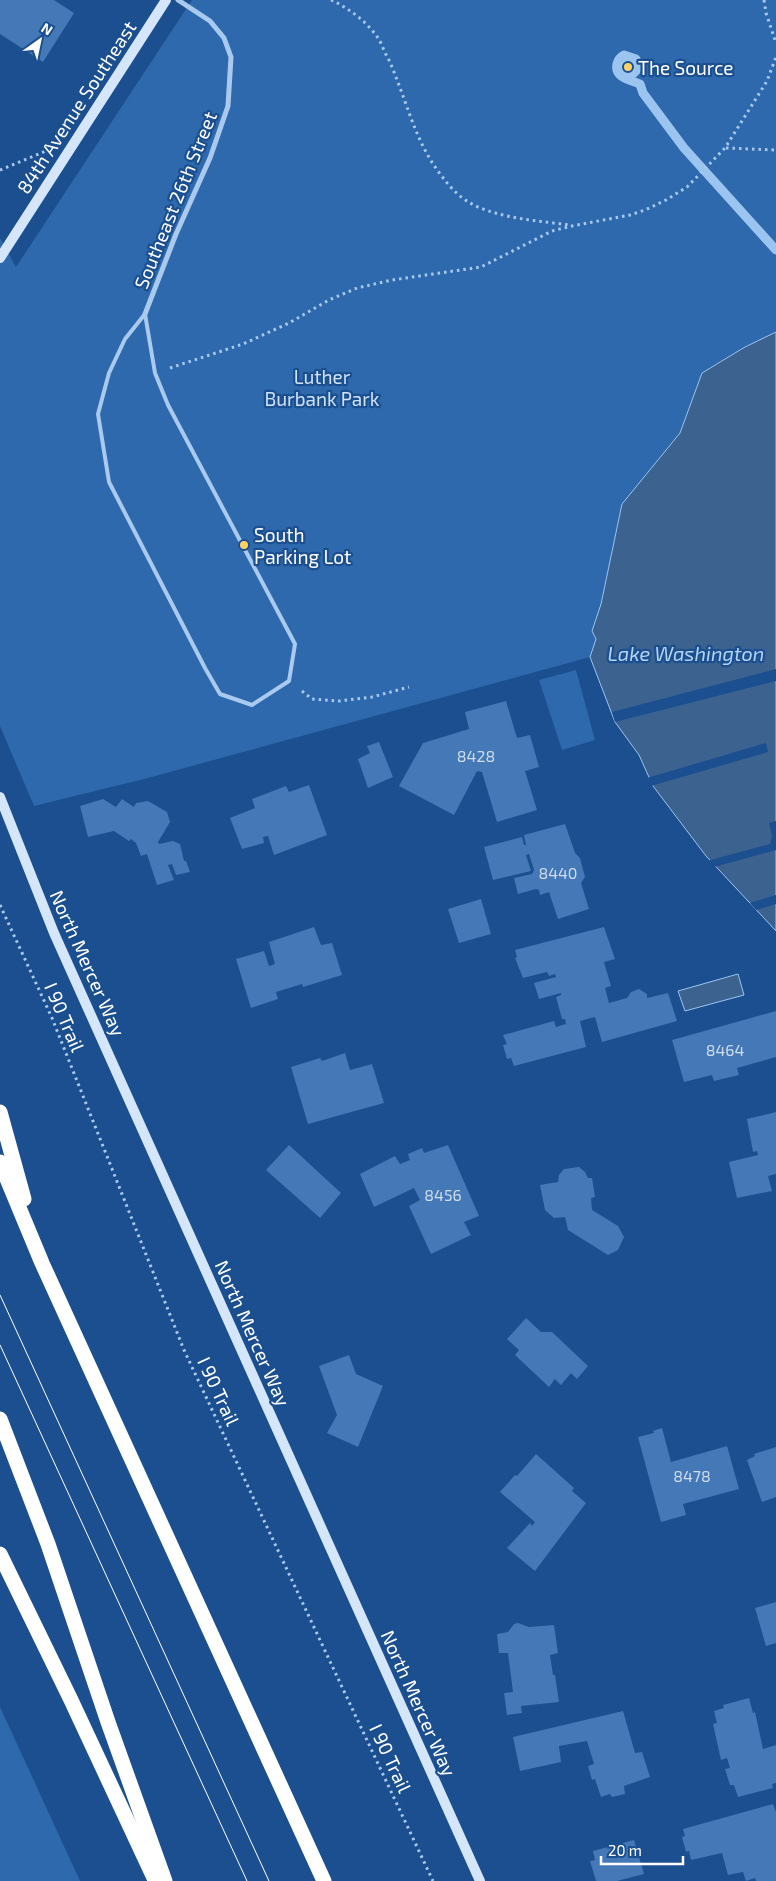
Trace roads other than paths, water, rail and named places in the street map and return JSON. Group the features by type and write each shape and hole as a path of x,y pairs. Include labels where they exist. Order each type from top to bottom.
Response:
{"highway":[{"path":"0,1112 42,1263"},
{"path":"0,1162 42,1263 324,1881"},
{"path":"0,1419 48,1544 108,1722 165,1881"},
{"path":"0,1554 156,1881"}],"street":[{"name":"84th Avenue Southeast","path":"0,258 166,0"},
{"name":"Southeast 26th Street","path":"145,314 176,234 210,158 228,106 231,57 224,38 210,21 178,0"},
{"name":"North Mercer Way","path":"0,797 61,947 480,1881"}],"lane":[{"path":"145,314 155,373 168,405 295,644 289,681 252,705 220,694 109,482 98,414 109,373 125,339 145,314"}],"water":[{"name":"Lake Washington","path":"776,332 776,931 706,856 653,786 639,755 615,722 590,657 596,639 592,631 601,604 622,504 680,433 702,373 745,347"},
{"path":"738,974 744,995 685,1011 678,991"}],"waterway":[{"path":"628,67 634,69 632,62 622,61 622,70 630,75 635,72 638,67 636,59 624,55 617,63 618,72 624,78 640,84 643,93 684,148 776,250"}],"tram line":[{"path":"0,1295 269,1881"},
{"path":"0,1345 247,1881"}],"place":[{"name":"The Source","path":"628,67"},
{"name":"South Parking Lot","path":"244,545"}],"park label":[{"name":"Luther Burbank Park","path":"322,387"}]}
